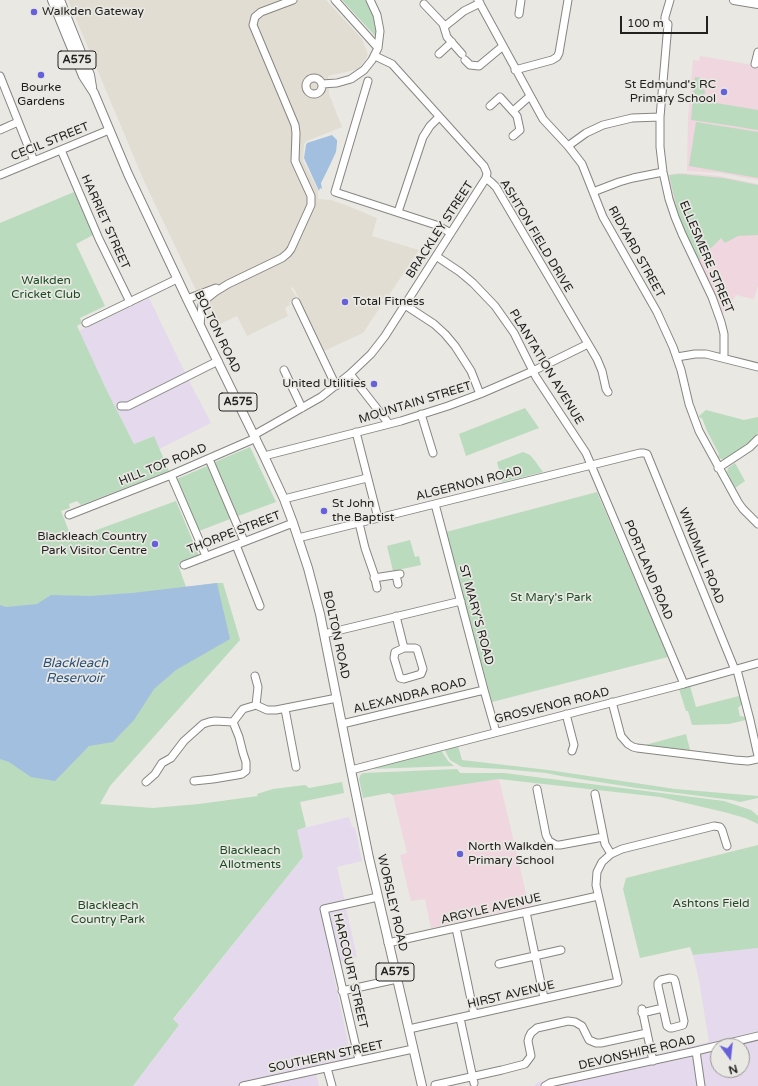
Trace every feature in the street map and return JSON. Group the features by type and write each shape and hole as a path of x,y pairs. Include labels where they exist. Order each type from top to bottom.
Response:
{"main road":[{"name":"BOLTON ROAD","path":"52,0 83,76 94,93"},
{"name":"BOLTON ROAD","path":"60,0 90,75 94,93 128,174 177,279 255,437 293,522 314,588 342,724"},
{"path":"734,0 758,4"},
{"name":"WORSLEY ROAD","path":"342,724 355,792 388,943 422,1086"}],"street":[{"path":"188,301 282,258 291,249 311,205 311,196 295,161 295,125 254,25 256,17 261,12 293,0"},
{"path":"335,0 378,48"},
{"path":"322,84 337,83 352,79 370,64 375,56 378,48 380,32 375,8 370,0"},
{"path":"519,14 521,0"},
{"name":"ELLESMERE STREET","path":"670,0 665,17 668,24 660,117 660,147 663,172 675,218 712,297 721,322 724,334 724,358"},
{"path":"444,27 464,11 479,2"},
{"name":"RIDYARD STREET","path":"479,2 542,119 568,146 582,164 603,218 657,312 677,357 686,394 699,431 738,502 758,524"},
{"path":"424,4 442,22 447,37 470,65 479,66 502,46"},
{"path":"515,70 552,60 557,57 569,4"},
{"path":"439,54 452,42"},
{"path":"755,64 758,52"},
{"name":"ASHTON FIELD DRIVE","path":"375,56 392,64 484,166 487,173 486,178 496,187 600,365 608,392"},
{"path":"1,81 34,161"},
{"path":"365,84 335,192 436,225 451,234"},
{"path":"513,111 530,96"},
{"path":"490,106 500,97 517,116 520,130 513,136"},
{"path":"398,212 423,137 430,126 439,117"},
{"path":"568,146 586,133 608,124 632,118 660,117"},
{"path":"0,130 18,122"},
{"name":"CECIL STREET","path":"0,175 109,130"},
{"name":"HARRIET STREET","path":"61,150 99,239 130,302"},
{"path":"593,192 633,178 663,172"},
{"name":"BRACKLEY STREET","path":"255,437 321,397 364,362 378,346 486,178"},
{"name":"PLANTATION AVENUE","path":"436,256 474,283 495,306 514,333 536,377 586,452 591,465"},
{"path":"86,323 177,279"},
{"path":"200,325 202,305 205,300 228,284"},
{"path":"188,301 215,292"},
{"path":"291,311 297,305 336,386"},
{"path":"405,305 434,324 445,334 455,346 471,371 480,394"},
{"name":"MOUNTAIN STREET","path":"264,456 389,424 448,406 533,371 588,344"},
{"path":"677,357 689,354 701,354 724,358 758,367"},
{"path":"121,406 128,406 218,361"},
{"path":"284,370 285,378 302,408"},
{"path":"350,374 389,424"},
{"path":"421,414 433,453"},
{"path":"356,432 378,518"},
{"name":"HILL TOP ROAD","path":"68,514 77,508 171,475 255,437"},
{"path":"718,468 758,440"},
{"name":"ALGERNON ROAD","path":"298,538 644,452"},
{"name":"WINDMILL ROAD","path":"644,452 650,459 736,670 750,720 758,758"},
{"path":"209,459 244,541"},
{"name":"PORTLAND ROAD","path":"591,465 684,684"},
{"path":"171,475 206,556"},
{"path":"284,499 367,478"},
{"name":"ST MARY'S ROAD","path":"435,504 496,732"},
{"name":"THORPE STREET","path":"184,565 293,522"},
{"path":"359,523 377,588"},
{"path":"236,545 258,593 260,606"},
{"path":"374,578 398,575 398,584"},
{"path":"324,634 461,601"},
{"path":"396,616 404,648"},
{"path":"404,648 417,649 423,669 421,674 404,679 400,678 394,658 395,652 404,648"},
{"name":"GROSVENOR ROAD","path":"351,772 496,732 758,664"},
{"path":"254,675 258,687 256,705"},
{"name":"ALEXANDRA ROAD","path":"342,724 484,690"},
{"path":"233,722 243,709 256,705 271,710 285,709 337,698"},
{"path":"612,702 622,736 628,744 638,748 735,760 748,761 758,758"},
{"path":"285,709 296,767"},
{"path":"566,714 574,745 572,751"},
{"path":"750,720 758,721"},
{"path":"146,782 155,774 162,763 171,758 184,741 203,724 215,721 233,722"},
{"path":"194,781 205,776 237,775 249,772 233,722"},
{"path":"155,774 161,781"},
{"path":"539,792 546,835 549,842 560,845 603,837"},
{"path":"598,797 603,837 611,854"},
{"path":"598,896 596,885 597,872 602,862 611,854 622,849 714,826 722,830 728,842"},
{"name":"ARGYLE AVENUE","path":"388,943 598,896"},
{"name":"HIRST AVENUE","path":"409,1029 618,982 598,896"},
{"name":"HARCOURT STREET","path":"359,1060 324,909 378,897"},
{"path":"526,912 544,998"},
{"path":"456,928 474,1014"},
{"path":"499,964 561,950"},
{"path":"672,978 676,983 684,1021 683,1025 672,1028 668,1027 663,1008 658,983 661,980 672,978"},
{"path":"342,991 397,979"},
{"path":"653,1060 642,1011 663,1008"},
{"path":"460,1018 474,1079"},
{"path":"435,1085 474,1079 525,1064 531,1056 528,1041 529,1037 537,1028 575,1022 582,1026 589,1040 596,1043 647,1033"},
{"name":"DEVONSHIRE ROAD","path":"545,1086 550,1083 758,1036"},
{"name":"SOUTHERN STREET","path":"243,1086 413,1049"},
{"path":"696,1051 701,1086"},
{"path":"327,1068 332,1086"},
{"path":"574,1078 575,1086"}],"shaded area":[{"path":"68,0 326,0 362,39 368,55 359,69 328,76 329,94 342,127 307,141 304,144 303,161 318,190 318,199 331,200 377,218 372,236 419,250 389,295 386,294 381,301 383,303 363,333 324,351 293,287 291,288 297,298 289,302 290,305 285,308 288,316 247,336 237,316 214,327 213,326 144,181"},
{"name":"St Edmund's RC Primary School","path":"700,56 758,66 758,180 720,173 687,171 688,118 693,60 699,61"},
{"path":"679,173 719,176 758,184 758,285 754,299 736,295 723,314 685,234 672,200 667,175"},
{"path":"149,298 211,423 159,449 153,436 134,444 79,331"},
{"name":"North Walkden Primary School","path":"499,779 529,906 431,928 425,899 411,901 400,855 407,853 393,795"},
{"path":"349,817 352,827 355,828 362,861 337,867 357,957 331,963 351,1057 314,1066 319,1086 133,1086 179,1025 173,1020 303,857 296,830"},
{"path":"758,948 758,1086 534,1086 538,1082 709,1042 699,980 693,955"}],"green space":[{"path":"342,0 365,0 368,3 373,13 376,37"},
{"path":"695,77 701,78 699,89 705,90 704,101 758,110 758,130 691,120"},
{"path":"696,122 758,132 758,178 689,166"},
{"path":"681,174 723,178 758,185 758,235 738,236 725,243 721,238 699,260 679,218 669,175"},
{"name":"Blackleach Country Park","path":"74,192 93,235 76,244 105,306 80,318 82,323 77,326 107,391 134,444 154,436 169,471 81,505 77,501 69,504 70,508 61,511 72,539 176,501 199,556 178,565 186,587 223,583 240,640 110,786 100,804 153,808 199,804 258,796 257,794 273,789 305,785 309,788 342,782 344,793 300,802 306,827 297,830 303,857 173,1019 179,1025 133,1086 0,1086 0,223"},
{"path":"525,408 539,428 466,456 459,434"},
{"path":"706,410 744,420 758,417 757,435 741,449 725,459 721,459 718,457 719,454 702,418 699,416"},
{"path":"250,447 276,502 238,516 215,462"},
{"path":"523,452 530,455 543,472 502,482 497,462"},
{"path":"735,463 745,481 735,488 727,472 728,468"},
{"path":"207,466 230,519 199,531 177,479"},
{"name":"St Mary's Park","path":"597,492 668,657 492,702 446,532"},
{"path":"410,540 415,557 419,556 421,565 393,571 387,546"},
{"path":"690,686 696,707 739,696 742,704 738,708 740,716 745,717 746,720 729,724 692,725 679,689"},
{"path":"686,734 690,750 645,745"},
{"path":"458,746 462,760 548,770 675,789 758,796 758,798 740,802 637,788 546,773 462,767 450,760 444,749"},
{"path":"441,750 448,761 454,766 370,769"},
{"path":"457,769 460,773 504,773 724,801 751,810 758,816 758,824 745,818 724,812 660,797 499,779 393,795 389,793 363,798 359,779 361,774 364,773"},
{"name":"Ashtons Field","path":"758,845 758,948 693,955 690,947 640,958 623,889 626,878"}],"water":[{"path":"332,135 337,140 336,152 321,183 322,189 320,188 319,191 304,158 306,145 307,143"},
{"name":"Blackleach Reservoir","path":"217,583 230,639 176,670 154,689 134,720 113,742 89,746 55,781 31,777 9,762 0,759 0,605 6,607 37,604 51,595 90,596 132,593"}],"place":[{"name":"Walkden Gateway","path":"34,12"},
{"name":"Bourke Gardens","path":"41,75"},
{"name":"St Edmund's RC Primary School","path":"724,92"},
{"name":"Total Fitness","path":"345,302"},
{"name":"United Utilities","path":"374,384"},
{"name":"St John the Baptist","path":"324,511"},
{"name":"Blackleach Country Park Visitor Centre","path":"155,544"},
{"name":"North Walkden Primary School","path":"460,854"}],"park label":[{"name":"Walkden Cricket Club","path":"46,288"},
{"name":"Blackleach Allotments","path":"250,858"}]}
